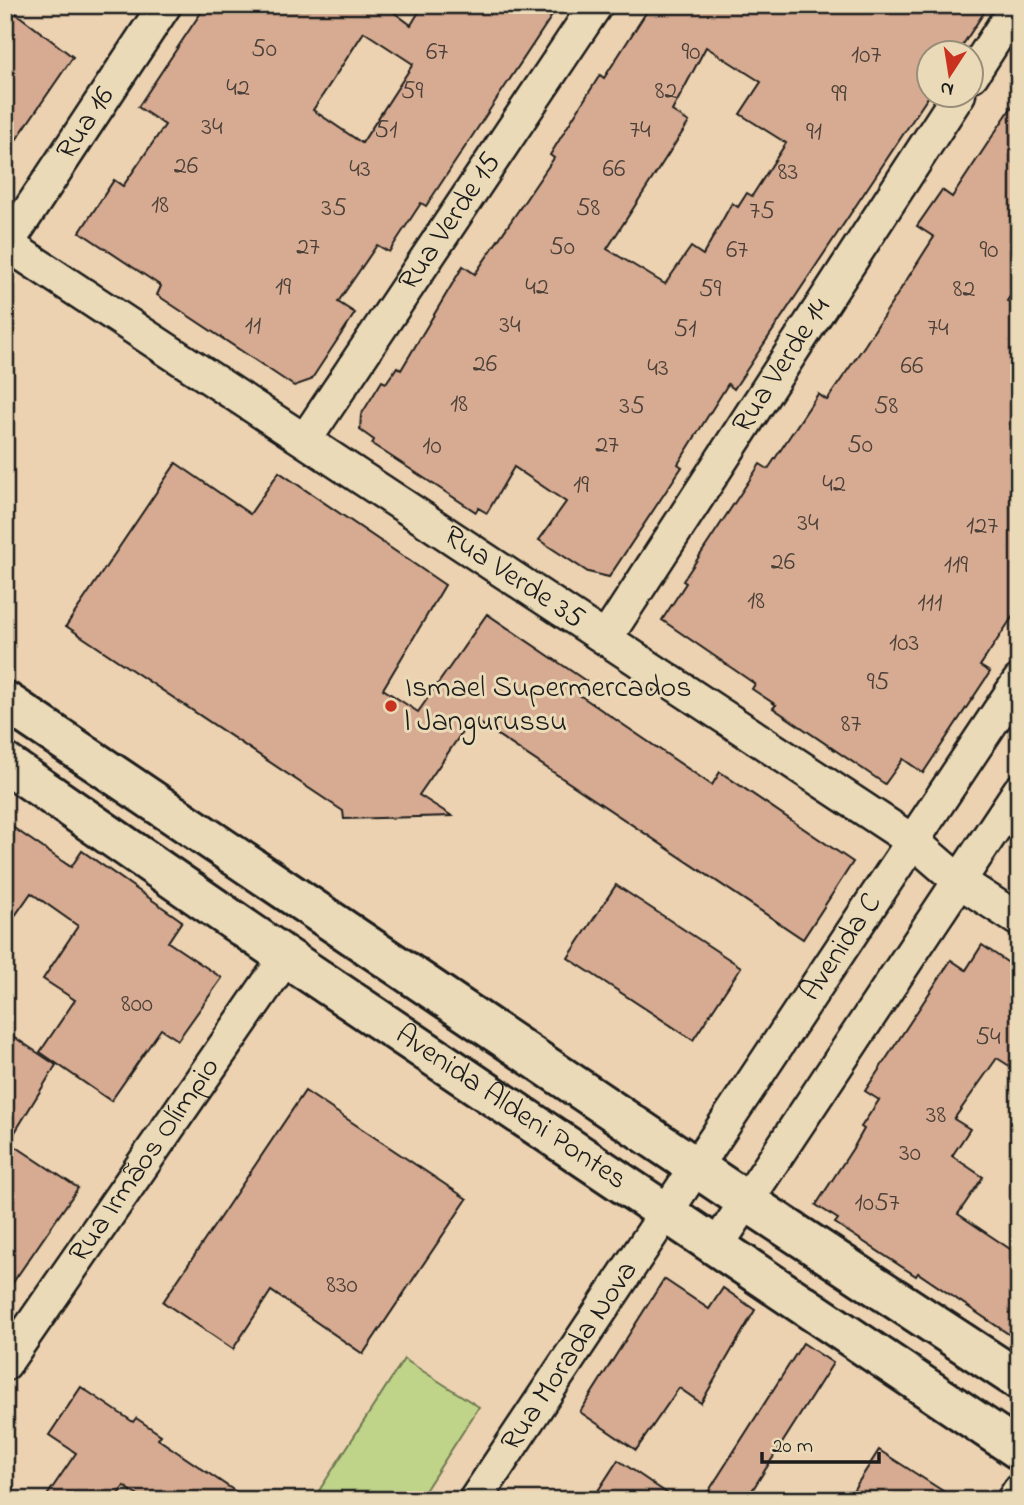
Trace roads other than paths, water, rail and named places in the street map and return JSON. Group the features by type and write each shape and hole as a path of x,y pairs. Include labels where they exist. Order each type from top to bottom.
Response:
{"main road":[{"name":"Avenida Aldeni Pontes","path":"5,701 746,1201 1019,1380"},
{"name":"Avenida Aldeni Pontes","path":"5,763 286,957 1019,1450"}],"street":[{"name":"Rua 16","path":"6,243 165,5"},
{"name":"Rua Verde 15","path":"305,440 596,5"},
{"path":"986,52 1017,5"},
{"name":"Rua Verde 14","path":"606,638 950,108"},
{"name":"Rua Verde 35","path":"6,243 914,842 959,881 1019,920"},
{"name":"Avenida C","path":"667,1214 1019,681"},
{"name":"Avenida C","path":"716,1247 1019,791"},
{"name":"Rua Irmãos Olímpio","path":"5,1364 286,957"},
{"name":"Rua Morada Nova","path":"475,1500 667,1214"},
{"path":"1013,1500 1019,1491"}],"place":[{"name":"Ismael Supermercados | Jangurussu","path":"391,706"}]}
